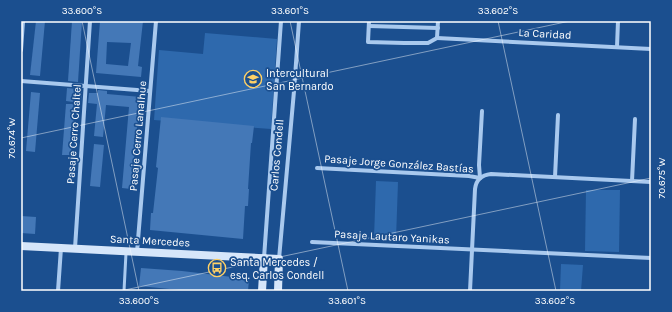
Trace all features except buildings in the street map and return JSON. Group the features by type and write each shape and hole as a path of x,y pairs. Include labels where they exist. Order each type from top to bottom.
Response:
{"street":[{"path":"21,50 23,21"},
{"name":"Pasaje Cerro Chaltel","path":"75,248 90,21"},
{"name":"Pasaje Cerro Lanalhue","path":"137,252 156,21"},
{"name":"Carlos Condell","path":"262,291 281,21"},
{"name":"Carlos Condell","path":"278,291 279,259 299,21"},
{"path":"369,21 369,26 438,28"},
{"path":"437,38 438,21"},
{"path":"617,47 618,21"},
{"name":"La Caridad","path":"369,26 368,42 428,43 437,38 651,49"},
{"path":"21,81 150,91"},
{"path":"470,291 475,189 480,178 479,165 482,111"},
{"path":"555,177 558,115"},
{"path":"632,181 634,118"},
{"name":"Pasaje Jorge González Bastías","path":"317,168 469,176 480,178 491,174 651,182"},
{"name":"Pasaje Lautaro Yanikas","path":"312,242 651,258"},
{"name":"Santa Mercedes","path":"21,246 279,259"},
{"path":"58,291 61,248"}],"lane":[{"path":"124,291 126,251"}],"shaded area":[{"path":"205,33 277,39 271,129 154,120 159,50 203,54"},
{"path":"376,181 398,182 396,239 374,238"},
{"path":"586,190 620,190 619,252 585,251"},
{"path":"561,264 583,265 581,291 560,291"}],"place":[{"name":"Intercultural San Bernardo","path":"253,79"},
{"name":"Santa Mercedes / esq. Carlos Condell","path":"217,268"}]}
